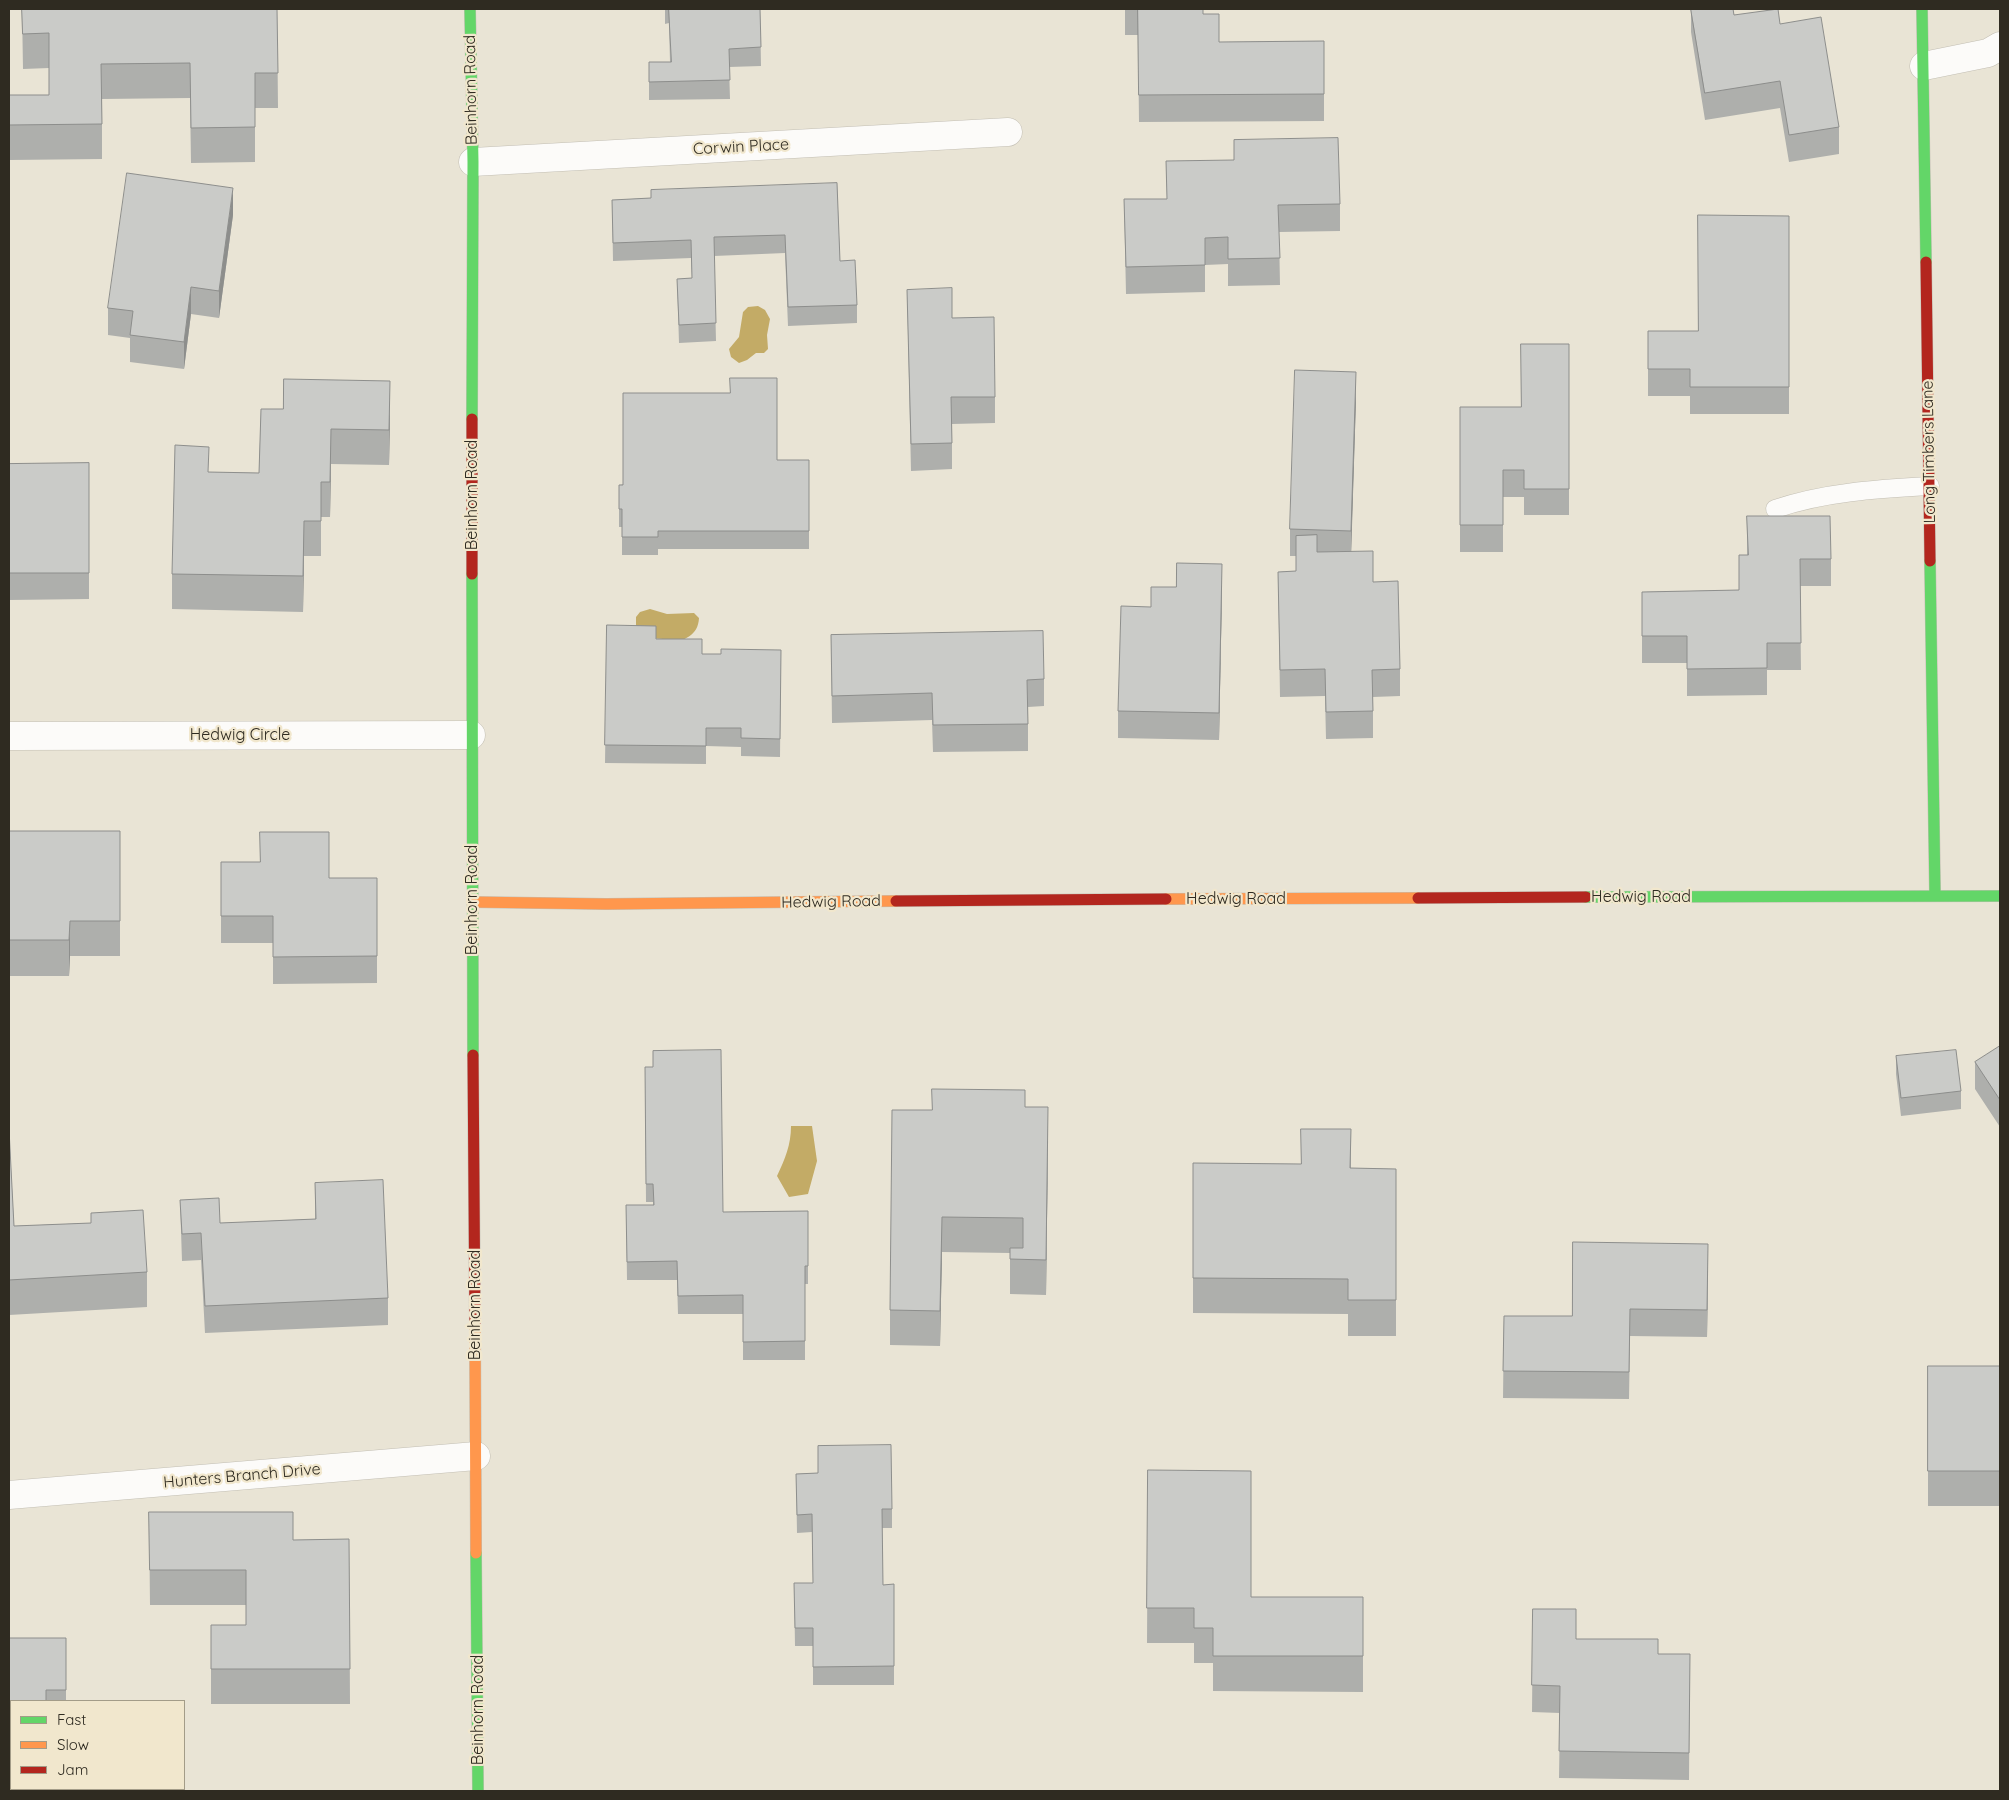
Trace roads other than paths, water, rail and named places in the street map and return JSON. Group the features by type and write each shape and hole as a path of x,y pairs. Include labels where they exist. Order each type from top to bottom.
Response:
{"street":[{"name":"Beinhorn Road","path":"470,9 473,162 471,735 478,1791"},
{"name":"Long Timbers Lane","path":"1922,9 1935,896"},
{"path":"1924,66 1988,52 2000,46"},
{"name":"Corwin Place","path":"473,162 1008,132"},
{"name":"Hedwig Circle","path":"9,736 471,735"},
{"name":"Hedwig Road","path":"472,902 606,904 1093,899 2000,896"},
{"name":"Hunters Branch Drive","path":"9,1495 476,1456"}],"lane":[{"path":"1775,509 1799,500 1874,490 1930,486"}]}
